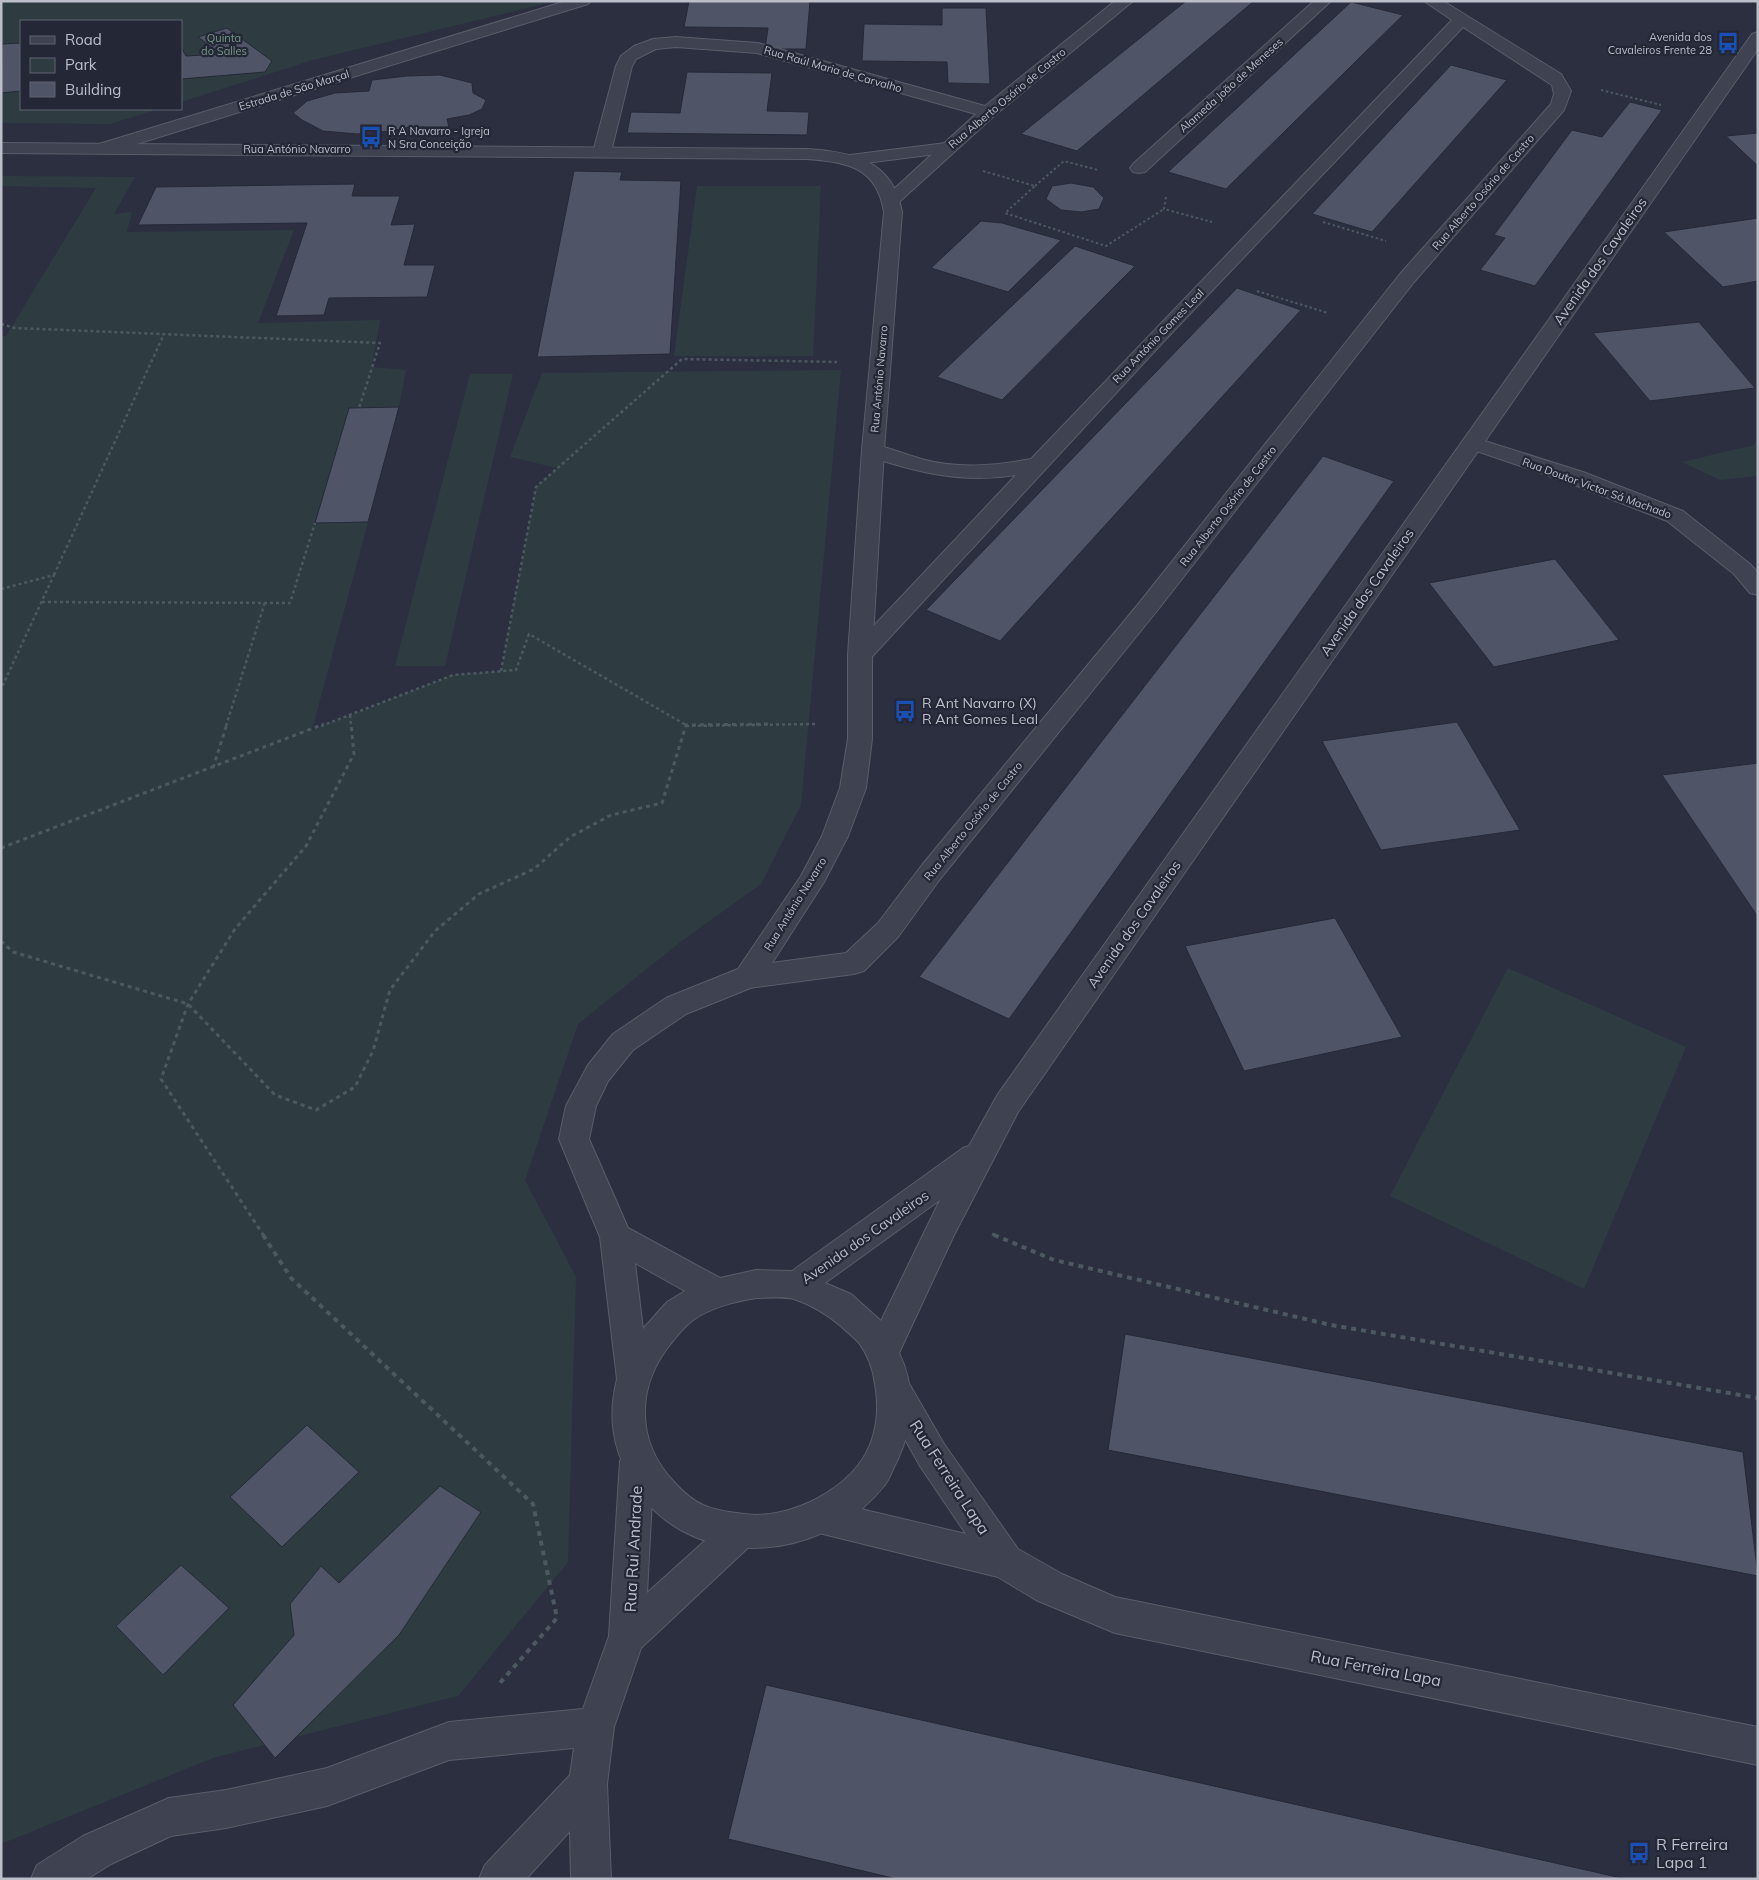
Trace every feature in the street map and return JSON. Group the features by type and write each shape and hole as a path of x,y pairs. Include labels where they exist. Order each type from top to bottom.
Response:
{"street":[{"name":"Estrada de São Marçal","path":"1,148 105,148 583,1"},
{"name":"Rua Alberto Osório de Castro","path":"892,199 946,148 988,112 1125,1"},
{"name":"Alameda João de Meneses","path":"1139,168 1323,1"},
{"path":"1432,1 1555,78"},
{"name":"Rua António Gomes Leal","path":"860,656 1037,464 1461,20"},
{"name":"Avenida dos Cavaleiros","path":"884,1351 915,1280 981,1151 1008,1103 1758,37"},
{"name":"Rua Raúl Maria de Carvalho","path":"602,152 624,66 629,56 653,44 676,42 758,48 988,112"},
{"name":"Rua Alberto Osório de Castro","path":"748,977 854,963 888,930 931,872 1148,607 1370,326 1429,254 1558,106 1564,95 1563,88 1555,78"},
{"name":"Rua António Navarro","path":"105,148 830,155 850,160 871,170 887,185 892,199 860,656 860,739 852,788 835,836 811,882 748,977"},
{"path":"850,160 946,148"},
{"name":"Rua Doutor Victor Sá Machado","path":"1472,443 1575,477 1675,516 1742,569 1758,588"},
{"path":"873,450 914,465 982,474 1037,464"},
{"path":"632,1377 651,1341 680,1311 716,1292 756,1284 796,1286 832,1299 862,1321 884,1351 895,1391 894,1427 880,1463 856,1494 823,1517 782,1530 740,1532 697,1520 661,1496 637,1461 627,1420 632,1377 616,1237 574,1139 581,1106 598,1072 623,1042 676,1006 748,977"},
{"name":"Avenida dos Cavaleiros","path":"796,1286 940,1183 981,1151"},
{"path":"616,1237 716,1292"},
{"name":"Rua Ferreira Lapa","path":"895,1391 932,1455 1005,1561"},
{"name":"Rua Rui Andrade","path":"591,1879 588,1784 595,1726 627,1636 637,1461"},
{"name":"Rua Ferreira Lapa","path":"823,1517 1005,1561 1050,1587 1115,1615 1758,1746"},
{"name":"Rua Rui Andrade","path":"627,1636 740,1532"},
{"path":"51,1879 97,1850 170,1817 226,1809 327,1787 449,1741 595,1726"},
{"path":"499,1879 588,1784"}],"path":[{"path":"1555,78 1702,115"},
{"path":"946,148 985,172 1034,186 1005,213 1106,246 1164,208"},
{"path":"1279,209 1429,254"},
{"path":"1214,278 1370,326"},
{"path":"1,324 15,328 380,343 359,408"},
{"path":"1,689 164,334"},
{"path":"501,671 536,487 682,359 880,362"},
{"path":"42,602 290,602 315,523"},
{"path":"1,589 54,575"},
{"path":"213,768 265,602"},
{"path":"1,848 453,675 516,670 529,634 686,725 860,724"},
{"path":"350,715 354,754 306,846 235,929 188,1004 161,1079 291,1278 533,1504 557,1618 449,1741"},
{"path":"1,940 13,952 188,1004 275,1095 316,1110 355,1087 373,1050 390,990 435,931 479,894 534,868 570,837 611,815 662,803 686,725"},
{"path":"948,1216 1054,1260 1331,1325 1758,1398"}],"green space":[{"name":"Quinta do Salles","path":"1,1 556,1 313,60 182,102 182,20 20,20 20,110 156,110 109,124 1,123"},
{"path":"1,176 135,177 114,214 132,212 127,232 294,230 258,323 380,320 372,367 406,370 399,407 312,730 453,675 501,671 536,487 557,468 510,457 542,373 841,370 801,805 761,884 683,940 578,1024 525,1180 576,1277 568,1562 458,1696 213,1758 1,1844 1,336 6,336 96,188 1,186"},
{"path":"697,186 821,186 813,356 674,356"},
{"path":"470,374 513,374 445,666 395,666"},
{"path":"1758,438 1758,476 1720,480 1682,462 1754,445"},
{"path":"1508,968 1686,1047 1584,1289 1390,1196"}],"building":[{"path":"689,1 810,1 806,49 765,49 768,28 684,27"},
{"path":"1186,1 1254,1 1077,151 1021,134"},
{"path":"1351,2 1403,15 1226,189 1168,172"},
{"path":"942,8 986,8 990,84 948,83 947,62 862,61 864,24 942,25"},
{"path":"227,28 272,61 265,72 182,79 182,49 186,56 221,54 198,37"},
{"path":"20,43 20,91 1,93 2,44"},
{"path":"1451,65 1507,80 1372,232 1312,214"},
{"path":"687,72 772,73 767,111 809,112 807,135 627,133 631,112 680,113"},
{"path":"440,75 472,83 473,93 486,100 482,109 469,115 447,119 449,127 410,127 357,134 323,131 293,113 307,101 335,93 369,91 372,80"},
{"path":"1630,102 1662,110 1535,286 1480,270 1505,238 1494,235 1572,130 1602,137"},
{"path":"1758,133 1758,166 1726,136"},
{"path":"574,171 622,172 620,180 681,181 670,354 537,357"},
{"path":"1071,183 1093,187 1104,198 1099,209 1081,212 1061,210 1046,199 1052,186"},
{"path":"355,184 352,196 400,196 391,225 415,224 404,265 435,265 427,297 329,298 324,315 276,316 307,223 138,225 156,187"},
{"path":"1758,218 1758,281 1723,287 1664,232"},
{"path":"981,221 1002,223 1061,240 1008,292 931,268"},
{"path":"1075,246 1135,266 1002,400 937,377"},
{"path":"1237,288 1301,310 1000,641 926,610"},
{"path":"1699,322 1755,388 1650,401 1593,333"},
{"path":"399,407 368,522 315,523 349,408"},
{"path":"1323,456 1394,481 1009,1019 919,977"},
{"path":"1555,559 1619,640 1494,667 1429,583"},
{"path":"1457,722 1520,830 1381,850 1322,741"},
{"path":"1758,763 1758,917 1662,775"},
{"path":"1335,918 1402,1037 1244,1071 1185,946"},
{"path":"1125,1334 1743,1452 1758,1576 1108,1450"},
{"path":"307,1425 359,1472 282,1547 230,1497"},
{"path":"440,1486 481,1512 399,1635 275,1758 233,1705 294,1635 290,1604 321,1566 339,1583"},
{"path":"181,1565 229,1608 163,1675 116,1626"},
{"path":"766,1685 1626,1879 897,1879 728,1839"}],"place":[{"name":"Avenida dos Cavaleiros Frente 28","path":"1728,43"},
{"name":"R A Navarro - Igreja N Sra Conceição","path":"371,137"},
{"name":"R Ant Navarro (X) R Ant Gomes Leal","path":"905,711"},
{"name":"R Ferreira Lapa 1","path":"1639,1853"}]}
